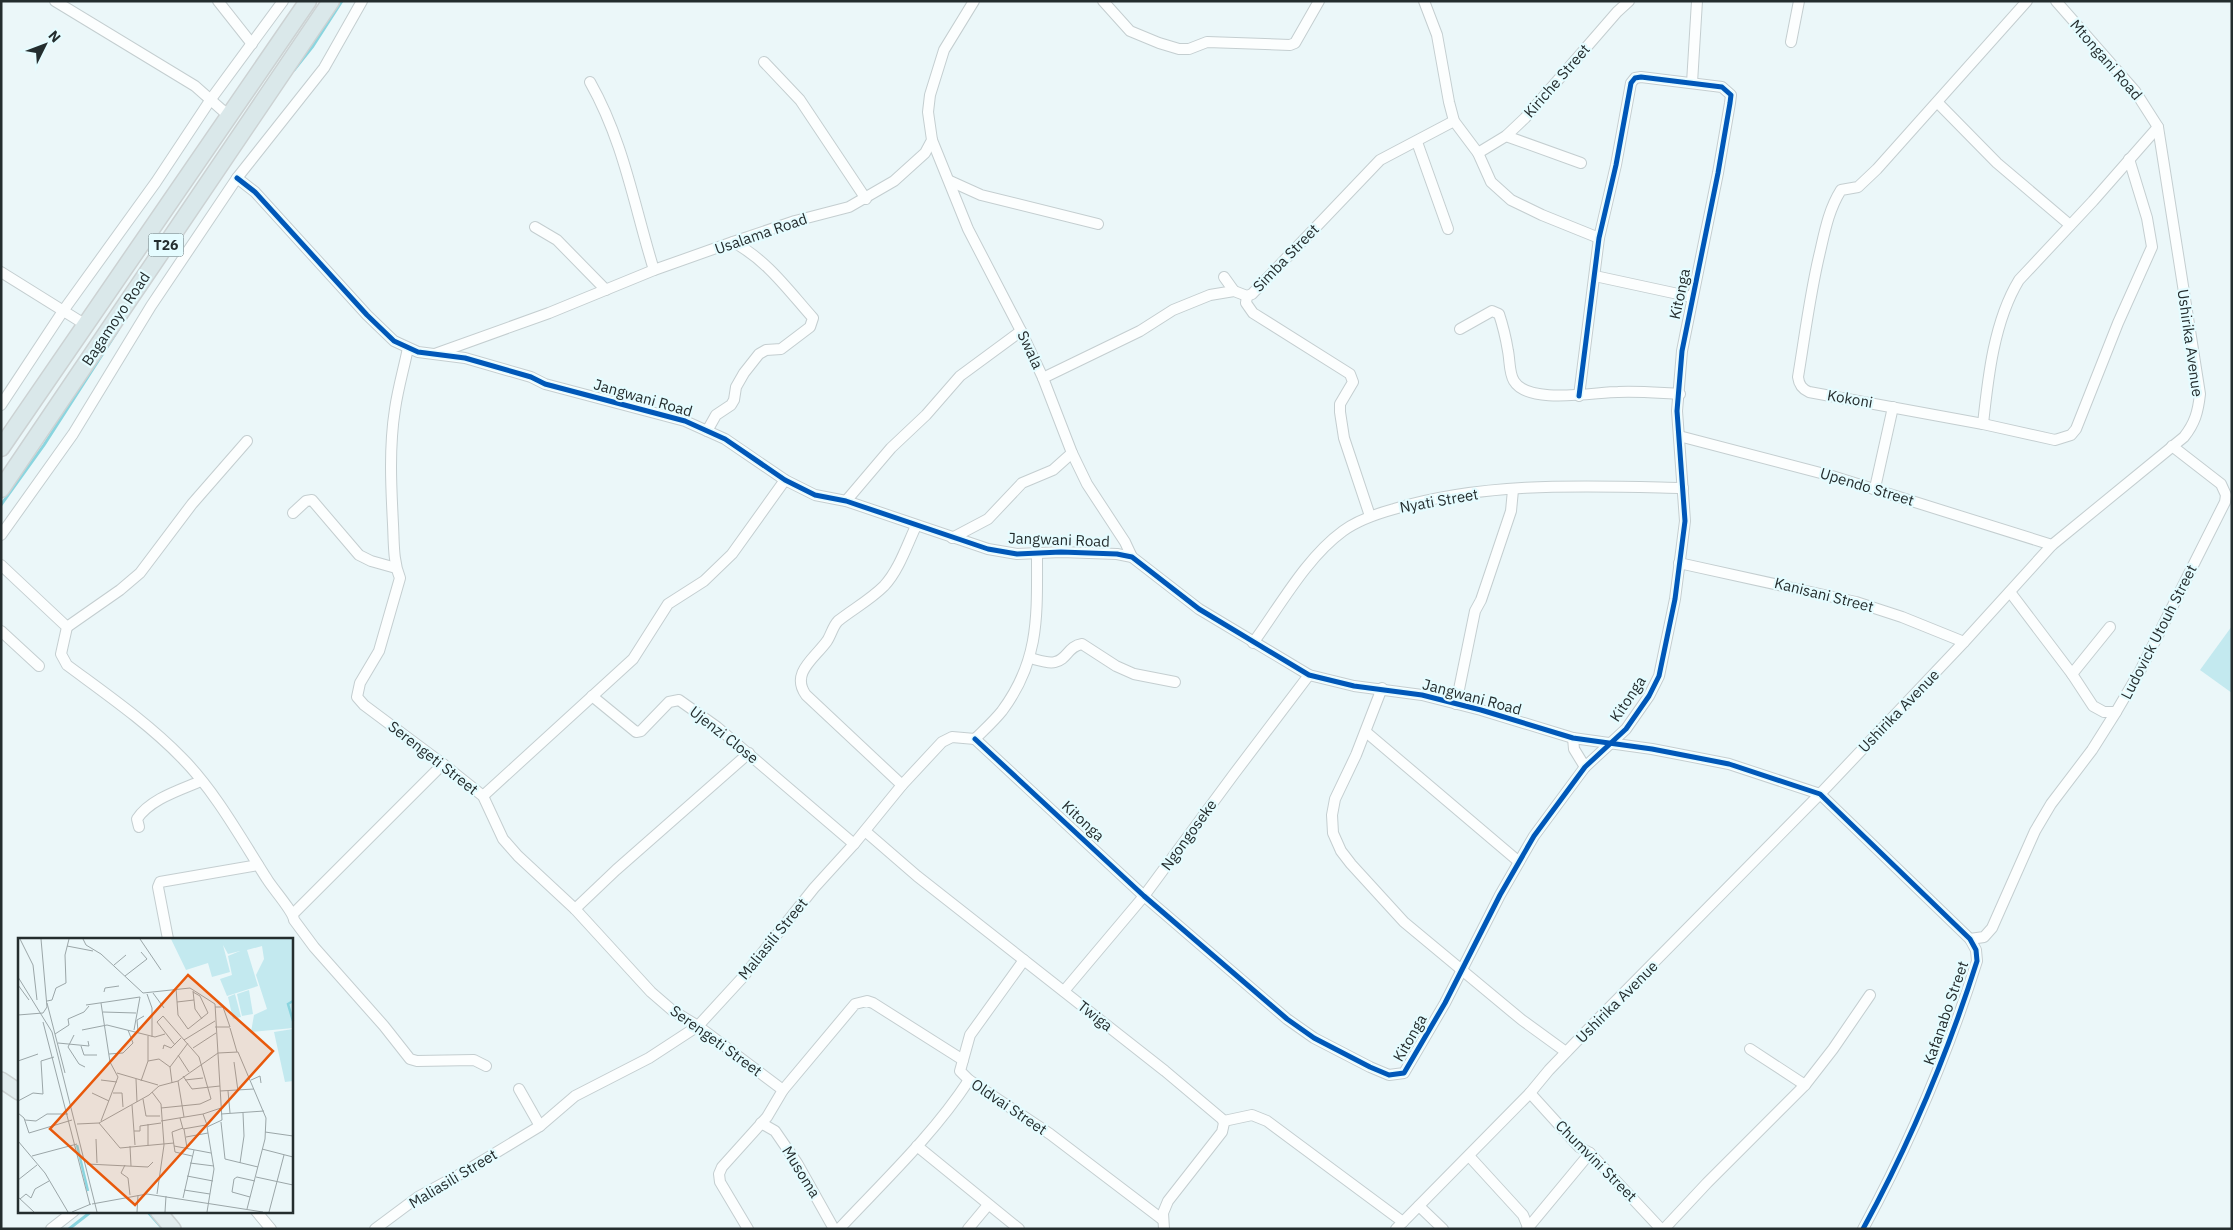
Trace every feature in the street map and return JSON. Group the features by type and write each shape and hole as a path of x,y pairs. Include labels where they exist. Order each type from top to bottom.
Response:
{"highway":[{"name":"Bagamoyo Road","path":"1,448 308,1"},
{"name":"Bagamoyo Road","path":"1,488 331,1"}],"main road":[{"path":"1,1080 18,1091"},
{"path":"159,1212 172,1229"}],"street":[{"path":"54,1 195,86 230,117"},
{"path":"218,1 252,44"},
{"path":"1,405 63,310 156,182 211,99 283,1"},
{"path":"1,535 73,434 156,298 237,178 324,68 362,1"},
{"path":"932,140 928,112 930,95 944,50 974,1"},
{"path":"1103,1 1130,31 1179,49 1189,49 1207,42 1290,45 1299,38 1319,1"},
{"path":"1424,1 1438,35 1449,102 1454,120 1478,153 1492,182 1511,200 1599,238"},
{"name":"Kiriche Street","path":"1478,153 1506,136 1525,118 1617,12 1629,1"},
{"path":"1692,83 1697,1"},
{"path":"1791,42 1799,1"},
{"name":"Kokoni","path":"2027,1 1938,103 1866,180 1858,187 1842,190 1834,202 1828,216 1809,299 1798,377 1804,390 2056,440 2071,435 2076,429 2118,323 2152,247 2147,218 2129,159"},
{"name":"Mtongani Road","path":"2056,1 2135,91 2155,124"},
{"path":"764,62 800,100 866,198"},
{"name":"Kitonga","path":"976,739 1144,896 1287,1019 1314,1038 1389,1075 1404,1073 1462,971 1518,861 1534,836 1585,767 1626,729 1659,676 1675,599 1685,521 1677,411 1680,394 1682,351 1718,173 1731,95 1722,87 1641,77 1635,78 1631,83 1616,165 1599,238 1579,396"},
{"path":"590,82 606,111 619,144 654,270"},
{"path":"1938,103 1997,163 2070,225"},
{"name":"Simba Street","path":"1043,378 1140,331 1172,310 1210,295 1234,291 1247,296 1256,290 1380,160 1454,120"},
{"path":"1983,424 1995,349 2012,293 2020,280 2129,159 2155,124"},
{"name":"Ushirika Avenue","path":"1399,1225 1469,1156 1530,1093 1566,1052 1820,794 1964,642 2052,545 2184,437 2193,425 2198,412 2200,394 2155,124"},
{"path":"1506,136 1581,162"},
{"name":"Swala","path":"932,140 968,229 1022,331 1043,378 1072,453 1087,484 1125,542 1132,557"},
{"name":"Usalama Road","path":"432,355 606,290 654,270 795,221 849,207 894,182 925,154 932,140"},
{"path":"1416,142 1448,229"},
{"name":"Jangwani Road","path":"237,178 254,192 276,215 367,315 394,341 408,348 432,355 465,358 485,363 531,377 545,384 685,421 725,439 785,480 815,495 846,501 988,549 1037,554 1117,554 1132,557 1199,609 1309,675 1354,686 1382,688 1456,704 1573,738 1652,749 1729,764 1820,794"},
{"path":"950,181 981,195 1098,224"},
{"path":"535,227 556,240 606,290"},
{"path":"707,431 716,415 731,405 734,400 736,386 759,354 766,350 781,349 810,326 812,318 763,262 751,252 733,242"},
{"path":"1,272 86,324"},
{"path":"1595,276 1692,297"},
{"path":"1224,277 1234,291"},
{"path":"1247,296 1246,303 1252,313 1350,374 1353,382 1340,404 1340,412 1346,446 1370,516"},
{"path":"1460,329 1492,310 1499,314 1508,349 1511,374 1517,386 1523,389 1541,394 1579,396 1617,392 1680,394"},
{"path":"846,501 891,448 926,416 960,376 1022,331"},
{"name":"Serengeti Street","path":"408,348 395,409 391,450 390,484 396,568 400,578 379,651 360,683 357,697 364,705 443,764 482,796 503,839 518,856 575,909 651,992 673,1011 698,1026 782,1090"},
{"path":"1876,488 1893,407"},
{"name":"Upendo Street","path":"1679,436 1754,454 1876,488 2052,545"},
{"path":"247,441 192,504 140,573 120,590 67,627 61,654 67,664 151,730 183,758 231,822 276,895 293,914 294,920 410,1059 417,1061 474,1060 486,1066"},
{"name":"Ludovick Utouh Street","path":"2010,592 2072,674 2093,706 2104,712 2116,712 2140,671 2225,502 2224,489 2221,484 2172,446"},
{"path":"952,538 988,519 1022,482 1053,470 1072,453"},
{"path":"482,796 633,659 668,604 704,581 732,554 785,480"},
{"name":"Nyati Street","path":"1253,643 1314,558 1343,531 1370,516 1407,505 1449,496 1513,490 1554,488 1684,488"},
{"path":"1456,704 1475,611 1481,600 1511,511 1513,490"},
{"path":"293,513 306,501 312,500 360,555 371,561 396,568"},
{"path":"902,785 806,695 801,688 800,682 803,670 827,640 837,622 884,586 895,571 916,526"},
{"path":"976,739 1001,712 1022,679 1030,658 1036,622 1037,554"},
{"name":"Kanisani Street","path":"1679,563 1856,602 1902,616 1964,642"},
{"path":"1,565 67,627"},
{"path":"2072,674 2110,627"},
{"path":"1,631 39,666"},
{"path":"1030,658 1054,663 1061,660 1074,645 1082,644 1116,666 1134,674 1175,682"},
{"name":"Ngongoseke","path":"1064,991 1144,896 1309,675"},
{"path":"1382,688 1366,732 1335,799 1332,815 1333,833 1341,851 1404,922 1462,971 1566,1052"},
{"name":"Ujenzi Close","path":"592,696 636,732 641,731 669,702 679,700 749,753 854,844"},
{"path":"1820,794 1970,939 1979,938 1988,934 2019,865 2047,811 2092,750 2116,712"},
{"path":"1366,732 1518,861"},
{"name":"Maliasili Street","path":"375,1229 418,1197 464,1172 540,1126 575,1096 649,1058 698,1026 743,977 814,888 854,844 902,785 942,742 952,737 976,739"},
{"path":"1573,738 1574,749 1585,767"},
{"path":"575,909 616,870 749,753"},
{"path":"293,914 443,764"},
{"path":"138,827 137,820 143,811 173,793 201,781"},
{"name":"Twiga","path":"865,831 918,876 1219,1115 1224,1123"},
{"path":"168,938 158,887 160,882 258,865"},
{"name":"Kafanabo Street","path":"1863,1229 1914,1130 1945,1058 1977,961 1976,950 1970,939"},
{"name":"Oldvai Street","path":"1024,960 970,1035 960,1071 969,1080 1050,1134 1164,1224"},
{"path":"1662,1229 1805,1085 1833,1049 1870,995"},
{"path":"748,1229 720,1182 719,1174 722,1167 767,1117 782,1090 855,1004 861,1002 873,1003 964,1060"},
{"path":"1750,1049 1805,1085"},
{"path":"840,1229 952,1106 969,1080"},
{"path":"519,1089 540,1126"},
{"name":"Chumvini Street","path":"1530,1093 1579,1147 1590,1153 1662,1229"},
{"path":"1164,1224 1162,1213 1168,1201 1222,1132 1224,1121 1252,1115 1267,1121 1399,1225"},
{"name":"Musoma","path":"761,1123 775,1131 781,1139 798,1164 834,1229"},
{"path":"917,1146 1019,1229"},
{"path":"1527,1228 1590,1153"},
{"path":"1469,1156 1523,1215 1527,1228"},
{"path":"968,1229 988,1204"},
{"path":"1420,1206 1443,1229"},
{"path":"51,1229 73,1212"},
{"path":"257,1212 270,1229"}],"shaded area":[{"path":"2232,626 2232,693 2200,670"}],"waterway":[{"path":"294,70 313,46 342,1"},
{"path":"1,505 44,445 118,330"},
{"path":"69,1229 91,1212"},
{"path":"148,1212 163,1229"}],"cycle path":[{"path":"975,739 1144,896 1287,1019 1314,1038 1370,1067 1389,1075 1404,1073 1445,1003 1500,895 1534,836 1585,767 1626,729 1649,696 1659,676 1675,599 1685,521 1677,411 1682,351 1718,173 1730,103 1731,95 1722,87 1641,77 1635,78 1631,83 1616,165 1599,238 1579,396"},
{"path":"237,178 255,192 367,315 394,341 418,352 465,358 531,377 545,384 685,421 725,439 785,480 815,495 846,501 988,549 1017,554 1061,552 1117,554 1132,557 1199,609 1309,675 1354,686 1422,695 1481,710 1573,738 1652,749 1729,764 1820,794 1970,939 1976,950 1977,961 1927,1098 1897,1163 1863,1229"}]}
